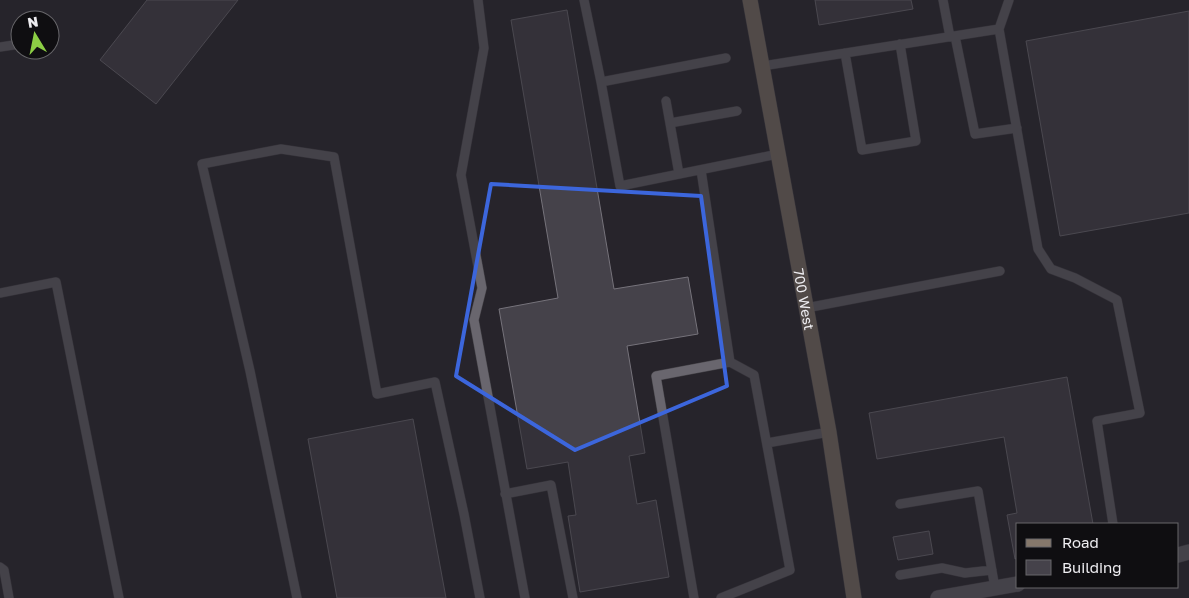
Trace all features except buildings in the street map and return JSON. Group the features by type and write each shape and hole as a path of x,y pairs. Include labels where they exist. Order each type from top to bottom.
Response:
{"street":[{"name":"700 West","path":"750,0 828,432 854,598"},
{"path":"938,598 1016,584"}],"lane":[{"path":"478,0 484,48 462,175 482,288 474,320 525,598"},
{"path":"584,0 620,186 778,154"},
{"path":"943,0 975,134 1017,128"},
{"path":"1009,0 999,29 1038,248 1051,269 1075,278 1117,300 1140,413 1097,422 1113,523"},
{"path":"762,66 999,29"},
{"path":"845,53 862,150 916,142 900,44"},
{"path":"601,82 726,58"},
{"path":"666,101 679,174"},
{"path":"670,123 737,111"},
{"path":"297,598 250,371 202,164 281,149 334,157 377,394 434,382 464,514 480,598"},
{"path":"701,170 730,362"},
{"path":"806,308 1000,271"},
{"path":"0,293 56,282 119,598"},
{"path":"694,598 656,376 730,362 754,375 790,570 721,598"},
{"path":"767,443 828,432"},
{"path":"505,494 551,485 573,598"},
{"path":"900,504 978,491 995,588"},
{"path":"0,567 4,570 9,598"},
{"path":"900,575 942,568 964,573 992,570"}],"highlighted area":[{"path":"491,184 701,196 727,386 575,450 456,376"}]}
